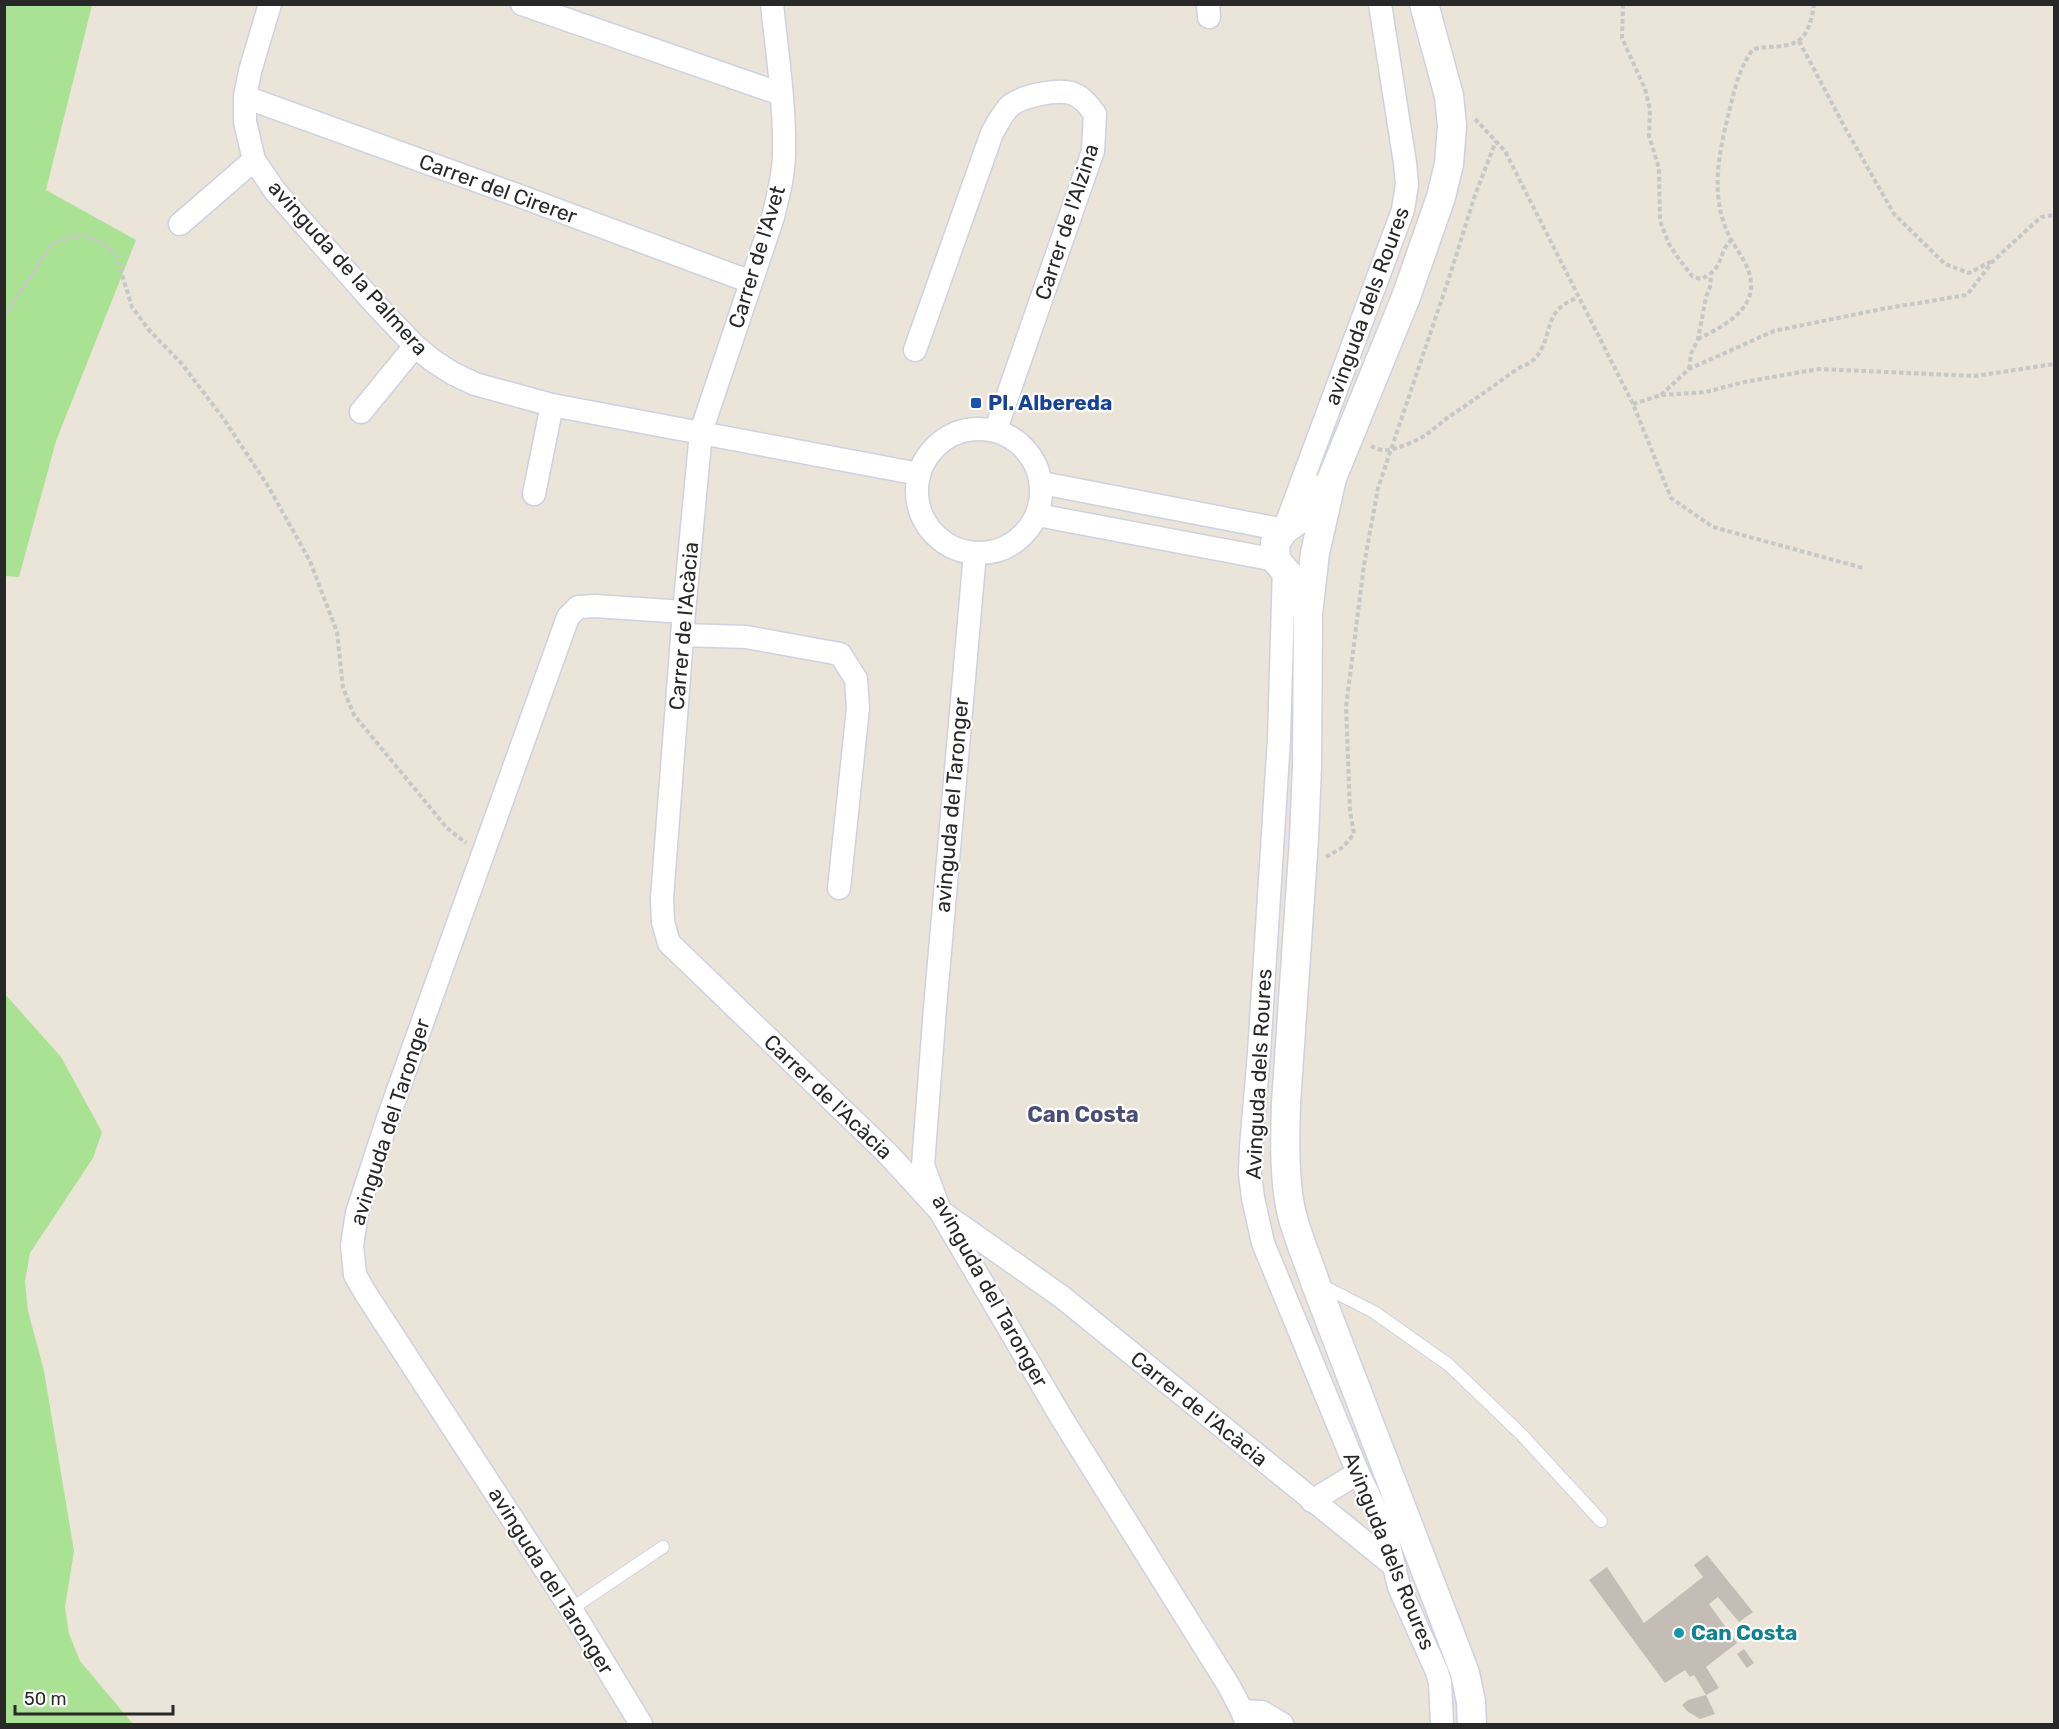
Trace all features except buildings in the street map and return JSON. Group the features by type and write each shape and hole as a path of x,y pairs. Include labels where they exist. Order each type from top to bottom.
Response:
{"street":[{"name":"avinguda de la Palmera","path":"270,4 250,71 245,97 245,122 254,160 275,191 415,346 452,373 476,384 552,405 919,474"},
{"path":"522,4 781,94"},
{"name":"Carrer de l'Avet","path":"701,432 773,217 781,184 784,154 781,94 772,4"},
{"name":"avinguda dels Roures","path":"1284,530 1403,210 1407,184 1405,163 1380,4"},
{"path":"1424,4 1449,96 1452,136 1449,164 1441,196 1406,297 1332,478 1315,553 1308,614 1307,765 1285,1146 1290,1208 1465,1673 1471,1702 1472,1725"},
{"name":"Carrer de l'Alzina","path":"915,350 992,133 1001,118 1012,105 1041,93 1071,93 1085,101 1095,114 1093,151 996,429"},
{"name":"Carrer del Cirerer","path":"245,97 752,282"},
{"path":"180,224 254,160"},
{"path":"361,412 415,346"},
{"path":"534,494 552,405"},
{"path":"976,428 996,429 1016,440 1037,466 1042,483 1041,502 1037,515 1024,534 1011,545 996,551 975,553 960,550 943,542 929,528 920,512 916,493 919,474 927,456 941,441 960,431 976,428"},
{"name":"Carrer de l'Acàcia","path":"701,432 683,624 662,898 663,922 669,942 888,1154 940,1210 1062,1297 1393,1565"},
{"path":"1308,614 1291,578 1280,564 1275,543 1284,530 1305,515 1332,478"},
{"path":"1042,483 1284,530 1315,553"},
{"path":"1037,515 1280,564 1315,553"},
{"name":"avinguda del Taronger","path":"975,553 923,1165 940,1210 1061,1417 1223,1676 1245,1718"},
{"name":"Avinguda dels Roures","path":"1280,564 1280,740 1250,1174 1257,1221 1263,1243 1358,1473 1378,1514 1388,1541 1399,1587 1440,1682 1442,1725"},
{"name":"avinguda del Taronger","path":"641,1725 571,1609 355,1275 351,1245 357,1213 387,1118 481,854 568,616 578,607 595,606 840,654 856,679 858,708 839,888"},
{"path":"1312,1501 1358,1473"},
{"path":"1245,1718 1262,1712 1282,1725"}],"lane":[{"path":"1316,1282 1374,1312 1449,1365 1522,1435 1601,1521"},
{"path":"571,1609 663,1547"}],"path":[{"path":"1623,4 1622,38 1645,89 1650,109 1649,136 1659,168 1660,221 1669,244 1692,276 1701,279 1711,274 1720,264 1727,244 1732,239"},
{"path":"1698,339 1733,319 1745,305 1750,293 1751,283 1748,271 1726,231 1719,206 1719,150 1737,79 1744,60 1753,49 1791,46 1799,41 1808,25 1814,4"},
{"path":"1799,41 1894,214 1945,264 1969,273 1993,261"},
{"path":"1449,96 1479,122 1505,152 1633,404 1671,498 1713,527 1863,568"},
{"path":"1302,861 1326,857 1343,848 1354,834 1350,811 1346,707 1364,565 1378,488 1389,450 1434,324 1474,195 1496,141"},
{"path":"1661,395 1689,369 1774,331 1882,309 1967,295 1993,261 2041,217 2055,215"},
{"path":"4,317 51,245 69,237 87,236 105,245 116,255 132,307 149,330 182,364 223,418 268,486 310,561 336,632 344,688 354,714 447,828 481,854"},
{"path":"1689,369 1690,354 1698,339 1711,274"},
{"path":"1350,433 1377,449 1389,450 1425,436 1515,370 1531,363 1543,345 1548,327 1558,307 1578,298"},
{"path":"1633,404 1661,395 1706,392 1744,381 1819,369 1975,375 2055,364"}],"green space":[{"path":"4,5 92,5 46,190 136,240 56,441 19,577 4,576"},
{"path":"4,993 61,1057 102,1132 93,1158 30,1253 25,1281 28,1311 44,1371 74,1551 65,1607 69,1634 80,1661 133,1724 5,1724"}],"place":[{"name":"Pl. Albereda","path":"976,403"},
{"name":"Can Costa","path":"1679,1633"}],"district":[{"name":"Can Costa","path":"1083,1114"}]}
